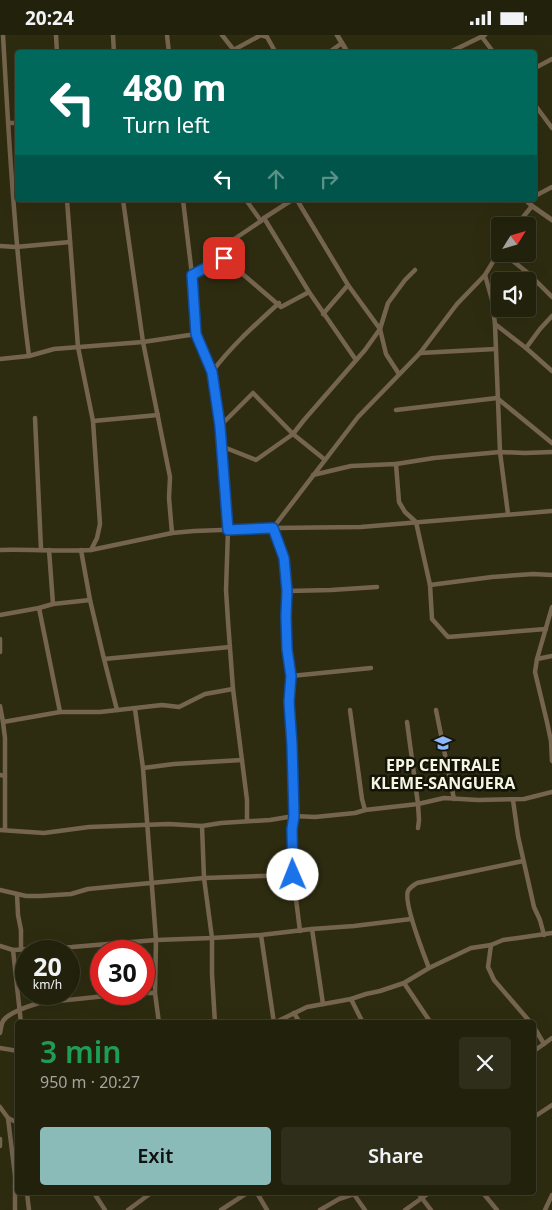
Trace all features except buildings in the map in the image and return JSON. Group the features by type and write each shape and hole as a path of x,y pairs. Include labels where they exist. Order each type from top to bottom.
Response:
{"street":[{"path":"3,35 16,247 29,356"},
{"path":"56,35 57,50"},
{"path":"112,35 114,50"},
{"path":"167,35 169,50"},
{"path":"222,35 233,49 263,35 267,37 274,50"},
{"path":"337,35 346,50"},
{"path":"454,50 484,36 492,50"},
{"path":"332,50 342,43"},
{"path":"537,67 552,59"},
{"path":"537,108 552,128"},
{"path":"8,123 15,123"},
{"path":"537,194 552,187"},
{"path":"67,202 78,347 93,421 100,525 97,538 91,549"},
{"path":"123,202 143,342 170,477 169,498 172,533"},
{"path":"182,202 192,275 196,334 212,372 220,426 228,530 226,590 233,689 247,800 247,821"},
{"path":"248,202 263,219 323,314 356,359"},
{"path":"192,275 224,258 230,242 289,202"},
{"path":"298,202 348,285 380,329 386,354 399,374"},
{"path":"528,202 552,220"},
{"path":"523,217 532,205"},
{"path":"0,246 16,247 70,242"},
{"path":"224,258 282,307 309,292"},
{"path":"273,528 358,417 420,353 457,304 485,275 492,263"},
{"path":"515,263 552,297"},
{"path":"221,446 256,460 293,434 365,350 380,329 388,303 415,270"},
{"path":"485,275 492,300 495,324 500,452 508,514"},
{"path":"323,314 348,285"},
{"path":"212,372 241,338 279,303"},
{"path":"526,348 552,316"},
{"path":"495,324 552,371"},
{"path":"0,359 29,356 54,349 143,342 196,334"},
{"path":"420,353 495,349"},
{"path":"220,426 253,393 293,434 324,459"},
{"path":"396,410 497,398 552,443"},
{"path":"93,421 158,415"},
{"path":"35,418 42,549"},
{"path":"313,475 351,466 396,464 434,458 500,452 552,452"},
{"path":"396,464 399,502 405,512 416,522 430,585 432,619 448,637 546,629"},
{"path":"0,550 81,550 172,533 194,531 361,527 552,511"},
{"path":"273,528 284,558 287,591 287,649 291,676 289,702 294,816 292,829 293,875 300,931"},
{"path":"48,550 53,604"},
{"path":"81,550 90,601 117,710"},
{"path":"430,585 492,577 533,574 552,575"},
{"path":"287,591 377,587"},
{"path":"0,615 53,604 90,601"},
{"path":"552,607 535,672 551,741 552,761"},
{"path":"39,608 60,712"},
{"path":"0,639 0,652"},
{"path":"104,659 230,647"},
{"path":"537,659 552,656"},
{"path":"291,676 370,668"},
{"path":"3,722 60,712 100,712 162,705 179,707 205,694 233,689"},
{"path":"0,705 5,738 2,830 49,833 89,827 170,824 202,826 294,816 315,817 355,813 365,809 418,804 444,799 513,800 552,793"},
{"path":"135,709 143,768 152,883 156,940 155,993 159,1020"},
{"path":"350,710 365,809"},
{"path":"436,710 454,799"},
{"path":"406,722 418,804 418,828"},
{"path":"143,768 242,760"},
{"path":"513,800 523,861 534,907 544,935"},
{"path":"202,826 204,878 212,938 215,1020"},
{"path":"429,968 411,919 407,894 410,888 417,883 523,861"},
{"path":"0,890 26,896 40,896 71,894 88,889 204,878 293,875"},
{"path":"17,894 22,940"},
{"path":"80,946 156,940 261,935 411,919"},
{"path":"312,929 323,1003"},
{"path":"280,1020 307,1007 351,999 404,983 429,968 470,948 552,933"},
{"path":"261,935 274,1020"},
{"path":"491,945 488,967 490,973 528,1020"},
{"path":"0,946 13,950 21,1020"},
{"path":"404,983 429,1020"},
{"path":"0,1033 4,1019 20,1010 39,1003 90,998"},
{"path":"351,999 362,1020"},
{"path":"294,1013 298,1020"},
{"path":"536,1030 544,1044"},
{"path":"536,1050 552,1038"},
{"path":"0,1048 15,1050"},
{"path":"536,1116 552,1105"},
{"path":"0,1107 8,1118 15,1122"},
{"path":"8,1118 15,1176 15,1210"},
{"path":"0,1139 0,1146"},
{"path":"27,1195 29,1210"},
{"path":"96,1195 105,1210"},
{"path":"128,1210 148,1195"},
{"path":"222,1210 244,1195"},
{"path":"258,1195 267,1210"},
{"path":"320,1210 349,1195"},
{"path":"355,1195 365,1210"},
{"path":"420,1195 431,1210"},
{"path":"405,1210 426,1195"},
{"path":"485,1195 497,1210"},
{"path":"545,1210 552,1195"},
{"path":"100,1210 102,1203"}],"place":[{"name":"EPP CENTRALE KLEME-SANGUERA","path":"443,743"}],"route":[{"path":"224,258 192,275 196,334 212,372 220,426 228,530 273,528 284,558 287,591 287,649 291,676 289,702 294,816 292,829 293,875"}]}
